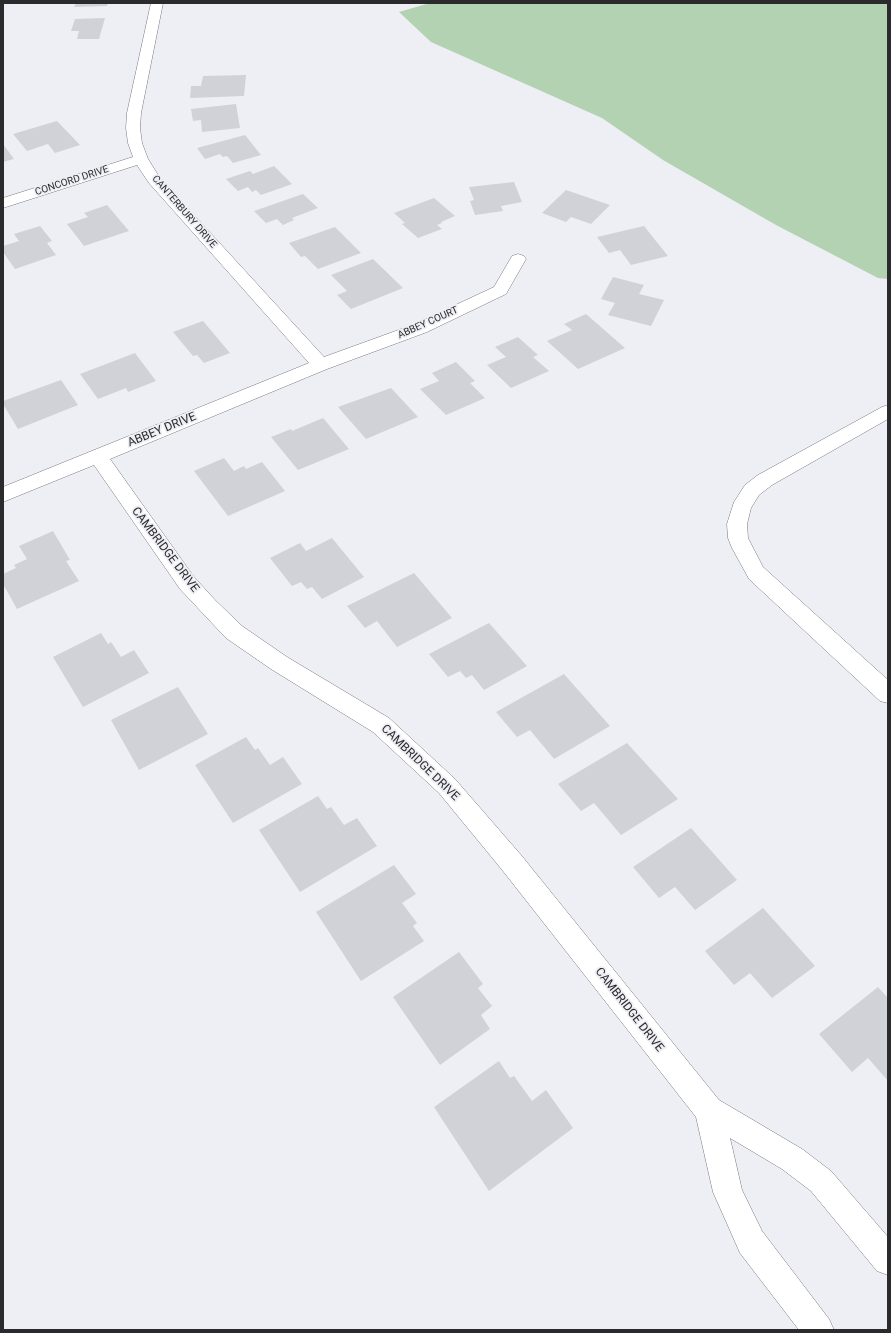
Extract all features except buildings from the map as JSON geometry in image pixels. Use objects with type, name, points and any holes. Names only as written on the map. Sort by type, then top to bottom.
[{"type":"street","name":"CANTERBURY DRIVE","points":[[157,3],[134,113],[133,128],[141,159],[154,180],[321,365]]},
{"type":"street","name":"CONCORD DRIVE","points":[[3,203],[141,159]]},
{"type":"street","name":"ABBEY COURT","points":[[321,365],[421,328],[500,290],[518,259]]},
{"type":"street","name":"ABBEY DRIVE","points":[[3,495],[321,365]]},
{"type":"street","points":[[888,411],[765,480],[752,490],[741,507],[737,524],[738,538],[756,573],[888,694]]},
{"type":"street","name":"CAMBRIDGE DRIVE","points":[[98,456],[187,583],[234,632],[279,663],[381,725],[447,786],[517,869],[709,1110],[792,1159],[821,1181],[888,1260]]},
{"type":"street","name":"CAMBRIDGE DRIVE","points":[[709,1110],[728,1192],[751,1242],[818,1330]]},
{"type":"green space","points":[[430,3],[888,3],[888,279],[878,278],[776,225],[663,160],[602,118],[431,42],[399,12]]}]
